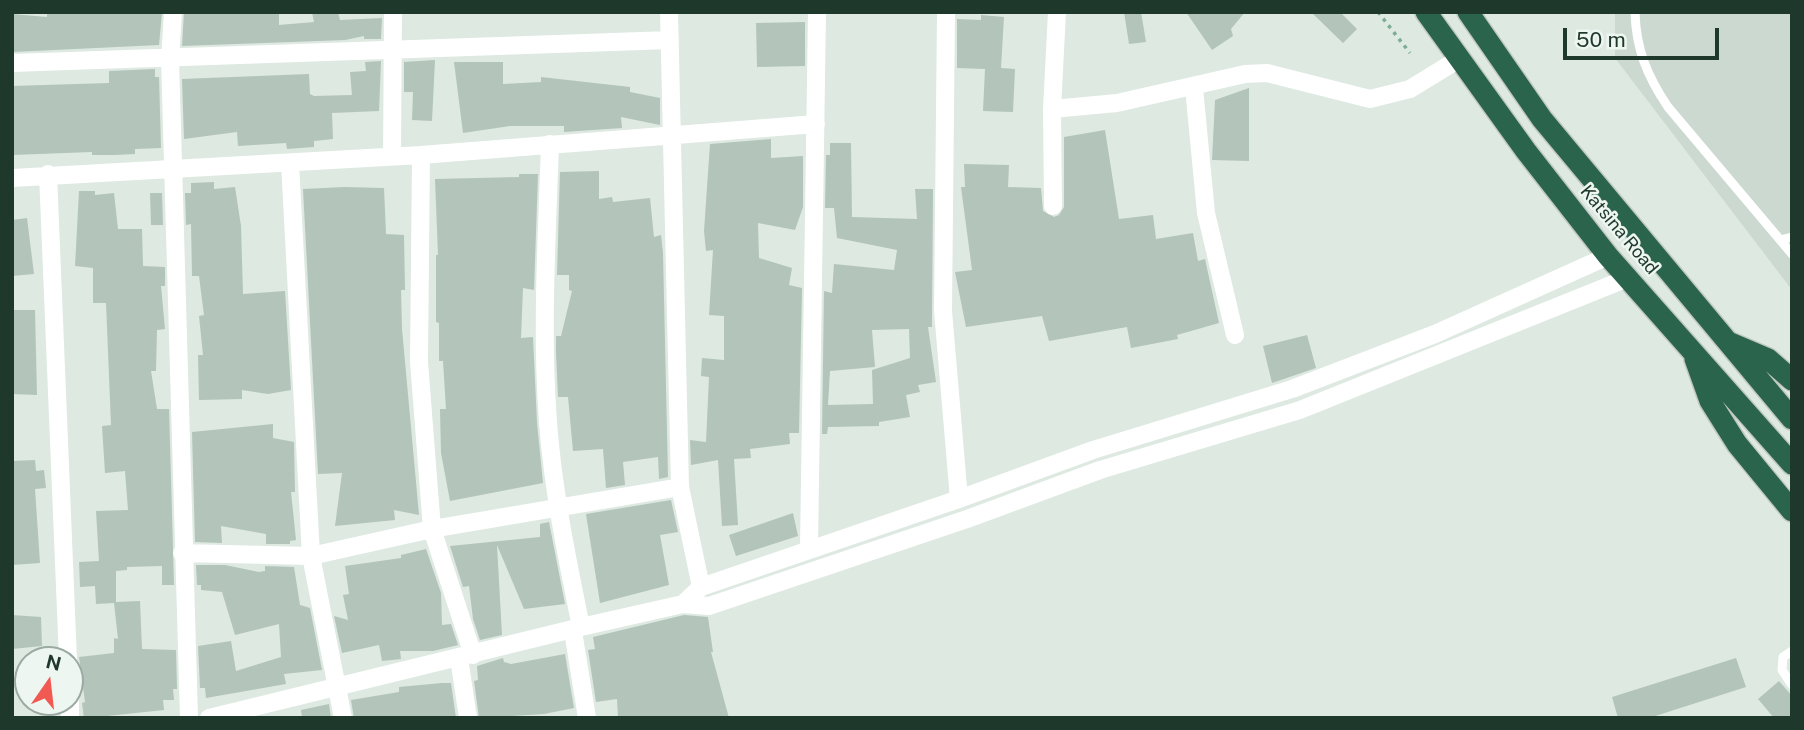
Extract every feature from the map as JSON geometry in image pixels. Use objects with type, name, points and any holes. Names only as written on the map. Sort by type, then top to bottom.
[{"type":"highway","name":"Katsina Road","points":[[1426,12],[1526,151],[1608,256],[1792,464]]},
{"type":"highway","name":"Katsina Road","points":[[1468,12],[1542,119],[1792,419]]},
{"type":"highway","points":[[1723,339],[1768,359],[1792,380]]},
{"type":"highway","points":[[1691,347],[1710,401],[1737,444],[1792,512]]},
{"type":"street","points":[[173,12],[170,59],[188,718]]},
{"type":"street","points":[[392,156],[393,12]]},
{"type":"street","points":[[669,12],[674,135],[680,486],[701,587]]},
{"type":"street","points":[[809,548],[817,12]]},
{"type":"street","points":[[946,12],[943,310],[959,499]]},
{"type":"street","points":[[1053,206],[1052,109],[1057,12]]},
{"type":"street","points":[[12,63],[670,40]]},
{"type":"street","points":[[1052,109],[1105,105],[1194,88],[1245,74],[1267,73],[1370,99],[1410,89],[1459,59]]},
{"type":"street","points":[[1194,88],[1206,213],[1235,335]]},
{"type":"street","points":[[12,178],[421,155],[816,124]]},
{"type":"street","points":[[550,144],[545,324],[548,421],[557,507],[577,629],[587,718]]},
{"type":"street","points":[[421,155],[419,362],[432,529],[466,656],[468,718]]},
{"type":"street","points":[[290,163],[312,556],[343,718]]},
{"type":"street","points":[[48,174],[67,646]]},
{"type":"street","points":[[684,604],[701,587],[809,548],[959,499],[1093,450],[1292,389],[1435,334],[1608,256]]},
{"type":"street","points":[[210,718],[684,604],[709,606],[967,519],[1100,470],[1258,425],[1443,354],[1628,278]]},
{"type":"street","points":[[182,553],[312,556],[432,529],[680,486]]},
{"type":"lane","points":[[1635,12],[1640,55],[1650,81],[1668,107],[1792,254]]},
{"type":"lane","points":[[1780,240],[1792,237]]},
{"type":"lane","points":[[1792,651],[1783,657],[1782,670],[1792,685]]},
{"type":"path","points":[[1380,13],[1410,53]]},
{"type":"shaded area","points":[[1615,12],[1792,12],[1792,290],[1615,58]]},
{"type":"building","points":[[47,12],[162,12],[159,45],[12,52],[12,14],[47,17]]},
{"type":"building","points":[[184,12],[279,12],[279,25],[314,22],[312,12],[338,12],[340,20],[382,18],[381,39],[364,39],[364,36],[345,40],[182,46]]},
{"type":"building","points":[[1124,12],[1141,12],[1146,42],[1129,44]]},
{"type":"building","points":[[1186,12],[1245,12],[1231,29],[1233,36],[1212,50]]},
{"type":"building","points":[[1311,12],[1340,12],[1357,29],[1343,43]]},
{"type":"building","points":[[981,15],[1004,17],[1001,68],[1015,69],[1013,112],[983,111],[985,69],[957,68],[957,19],[981,20]]},
{"type":"building","points":[[805,22],[805,66],[757,67],[756,23]]},
{"type":"building","points":[[435,60],[432,121],[412,120],[413,92],[404,92],[404,62]]},
{"type":"building","points":[[381,61],[379,111],[332,113],[333,139],[314,141],[314,147],[287,149],[286,143],[238,146],[237,132],[184,139],[182,79],[309,74],[310,94],[314,96],[352,95],[350,72],[366,71],[365,62]]},
{"type":"building","points":[[454,62],[503,62],[503,84],[541,82],[541,77],[630,87],[630,92],[660,98],[660,125],[621,117],[622,128],[564,132],[564,126],[510,126],[463,133]]},
{"type":"building","points":[[155,69],[155,77],[159,77],[161,148],[135,149],[135,154],[115,155],[92,155],[92,152],[12,155],[12,86],[109,83],[109,71]]},
{"type":"building","points":[[1249,88],[1249,161],[1212,160],[1215,100]]},
{"type":"building","points":[[1105,130],[1119,219],[1153,215],[1156,239],[1193,233],[1198,261],[1205,259],[1219,323],[1177,335],[1178,339],[1131,348],[1127,327],[1049,341],[1042,316],[966,327],[955,272],[972,270],[961,187],[965,187],[964,164],[1009,165],[1008,187],[1041,188],[1043,211],[1054,217],[1059,215],[1064,207],[1064,137]]},
{"type":"building","points":[[771,139],[771,158],[803,156],[803,207],[795,230],[758,223],[759,258],[792,268],[789,285],[802,288],[799,433],[789,433],[790,444],[750,449],[751,458],[734,459],[738,525],[722,526],[718,460],[691,465],[690,440],[706,442],[709,377],[701,376],[702,358],[724,360],[724,316],[709,315],[713,250],[706,251],[704,231],[710,144]]},
{"type":"building","points":[[830,143],[851,143],[852,217],[917,219],[915,189],[933,189],[932,327],[928,327],[936,382],[918,385],[920,392],[906,395],[910,417],[879,422],[879,426],[828,427],[827,434],[822,434],[824,291],[832,293],[834,264],[894,270],[897,250],[837,238],[834,208],[825,208],[826,155],[830,155]],"holes":[[[909,329],[910,358],[872,370],[873,404],[828,405],[830,371],[875,367],[872,330]]]},
{"type":"building","points":[[599,171],[599,199],[612,197],[613,202],[650,198],[654,237],[661,235],[668,477],[659,479],[658,457],[623,462],[625,485],[606,488],[603,449],[573,451],[568,397],[558,397],[556,352],[556,336],[561,336],[572,291],[569,290],[569,275],[557,275],[560,172]]},
{"type":"building","points":[[519,174],[538,174],[534,290],[523,288],[521,338],[533,337],[543,483],[450,501],[441,453],[440,409],[446,409],[443,361],[439,361],[439,323],[436,322],[438,255],[435,179],[519,177]]},
{"type":"building","points":[[214,182],[214,189],[235,187],[241,226],[243,294],[285,291],[291,390],[268,394],[242,390],[242,399],[199,400],[198,355],[203,355],[199,316],[204,315],[199,276],[192,276],[191,224],[186,225],[185,193],[191,193],[191,183]]},
{"type":"building","points":[[384,188],[386,234],[404,235],[405,290],[401,290],[402,329],[419,515],[394,510],[395,520],[335,526],[342,473],[318,474],[303,189]]},
{"type":"building","points":[[79,191],[95,191],[95,195],[114,193],[118,229],[142,229],[143,266],[165,267],[165,286],[161,286],[165,329],[157,330],[156,371],[151,371],[157,409],[169,409],[174,585],[162,585],[162,566],[127,567],[127,570],[116,571],[116,602],[140,601],[142,649],[176,650],[177,689],[173,689],[174,700],[163,700],[164,710],[84,718],[84,656],[114,653],[114,638],[118,639],[114,603],[96,604],[95,586],[80,587],[79,562],[99,561],[96,511],[128,510],[125,471],[105,473],[102,426],[111,425],[106,303],[93,303],[93,268],[75,266]]},
{"type":"building","points":[[150,193],[162,193],[163,225],[151,225]]},
{"type":"building","points":[[27,218],[34,274],[12,276],[12,220]]},
{"type":"building","points":[[12,310],[35,310],[37,395],[12,394]]},
{"type":"building","points":[[1307,335],[1316,368],[1272,383],[1263,346]]},
{"type":"building","points":[[273,424],[273,438],[294,442],[295,492],[291,492],[296,540],[290,541],[290,544],[266,544],[266,534],[221,526],[222,543],[195,542],[192,432]]},
{"type":"building","points":[[35,460],[36,471],[44,470],[46,488],[35,489],[40,563],[12,565],[12,461]]},
{"type":"building","points":[[671,500],[678,532],[660,535],[669,585],[600,603],[586,514]]},
{"type":"building","points":[[793,513],[798,536],[736,556],[729,535]]},
{"type":"building","points":[[549,522],[565,604],[524,609],[497,545],[502,635],[480,640],[473,619],[469,586],[463,587],[450,546],[540,537],[540,524]]},
{"type":"building","points":[[426,549],[441,593],[442,625],[451,624],[458,645],[433,651],[400,651],[401,659],[382,661],[379,645],[342,653],[334,616],[348,620],[343,595],[349,594],[345,566],[401,558],[401,555]]},
{"type":"building","points":[[196,565],[225,565],[259,572],[265,571],[265,566],[294,567],[300,605],[310,608],[322,670],[284,674],[286,684],[206,698],[205,688],[200,688],[198,646],[231,641],[236,671],[281,657],[279,624],[235,635],[222,592],[201,590],[201,585],[197,585]]},
{"type":"building","points":[[12,615],[41,617],[42,646],[14,646],[12,649]]},
{"type":"building","points":[[684,615],[708,617],[711,652],[729,718],[618,717],[617,699],[596,702],[588,650],[595,649],[593,637]]},
{"type":"building","points":[[565,654],[574,708],[544,714],[479,718],[474,681],[478,680],[477,666],[503,658],[504,662],[511,664]]},
{"type":"building","points":[[1736,658],[1746,687],[1649,718],[1618,718],[1612,697]]},
{"type":"building","points":[[1779,681],[1792,696],[1792,718],[1774,718],[1758,699]]},
{"type":"building","points":[[451,683],[456,718],[354,718],[351,700],[399,692],[399,687]]},
{"type":"building","points":[[329,704],[331,718],[302,718],[301,710]]}]
